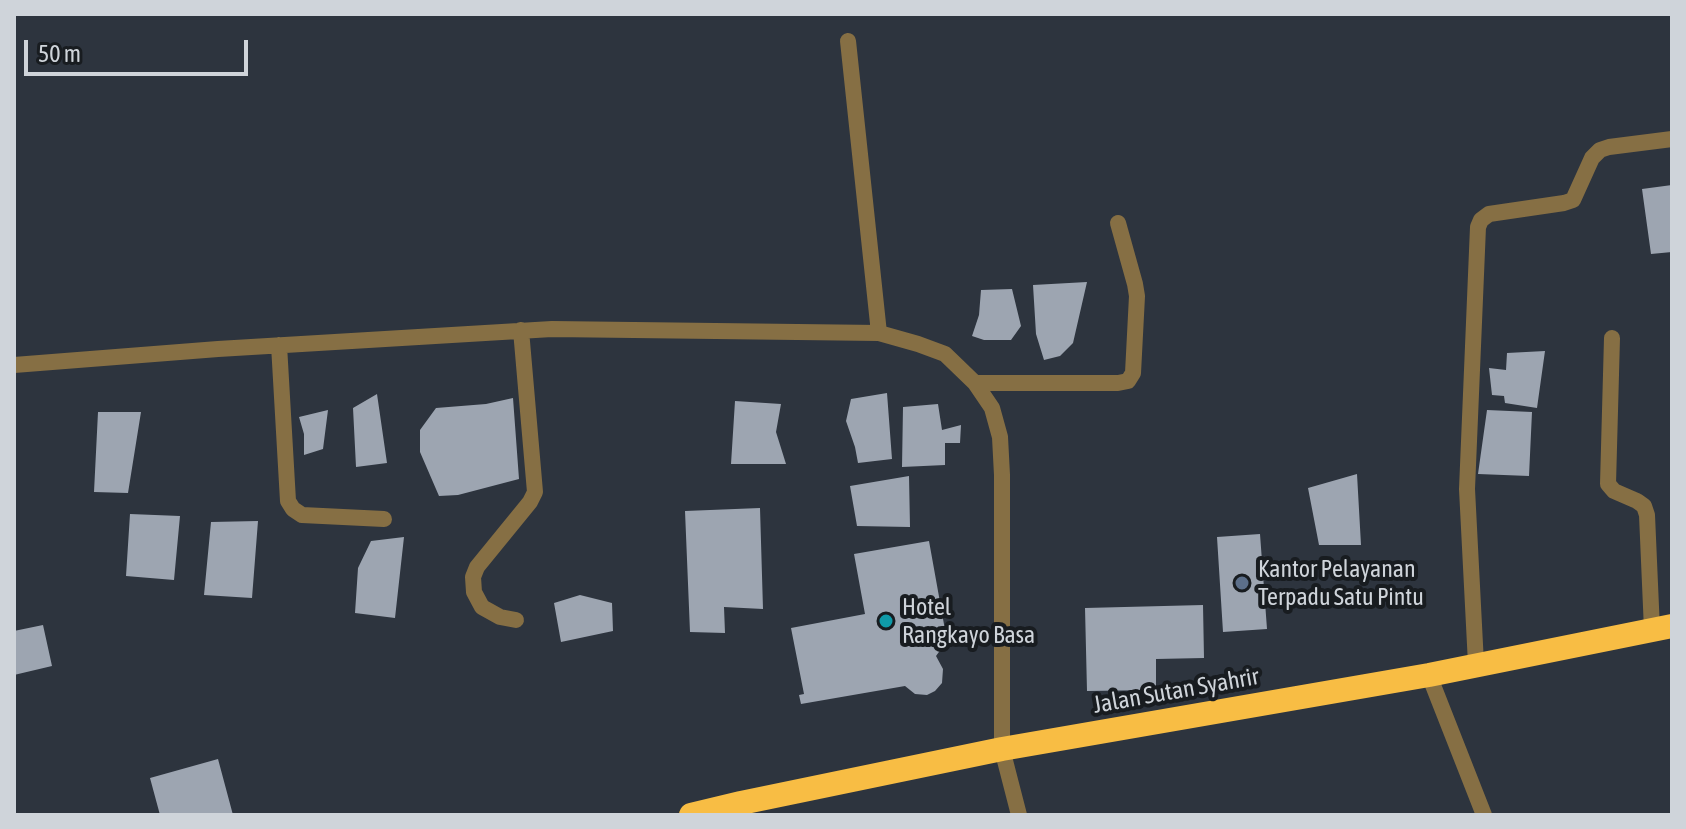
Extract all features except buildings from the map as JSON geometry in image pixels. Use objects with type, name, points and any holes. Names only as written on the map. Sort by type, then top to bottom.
[{"type":"highway","name":"Jalan Sutan Syahrir","points":[[691,815],[1002,749],[1429,675],[1662,628]]},
{"type":"street","points":[[848,41],[879,333]]},
{"type":"street","points":[[1476,664],[1467,489],[1478,227],[1489,214],[1573,200],[1592,158],[1600,150],[1672,139]]},
{"type":"street","points":[[975,383],[1128,381],[1133,373],[1137,296],[1118,223]]},
{"type":"street","points":[[14,365],[552,329],[879,333],[945,354],[975,383],[992,408],[1000,437],[1002,749],[1019,815]]},
{"type":"street","points":[[516,620],[500,617],[482,607],[474,592],[473,577],[477,567],[535,492],[521,330]]},
{"type":"street","points":[[1612,338],[1608,484],[1614,491],[1644,506],[1662,628]]},
{"type":"street","points":[[279,345],[288,501],[302,515],[384,519]]},
{"type":"street","points":[[1429,675],[1484,815]]},
{"type":"place","name":"Kantor Pelayanan Terpadu Satu Pintu","points":[[1242,583]]},
{"type":"place","name":"Hotel Rangkayo Basa","points":[[886,621]]}]
